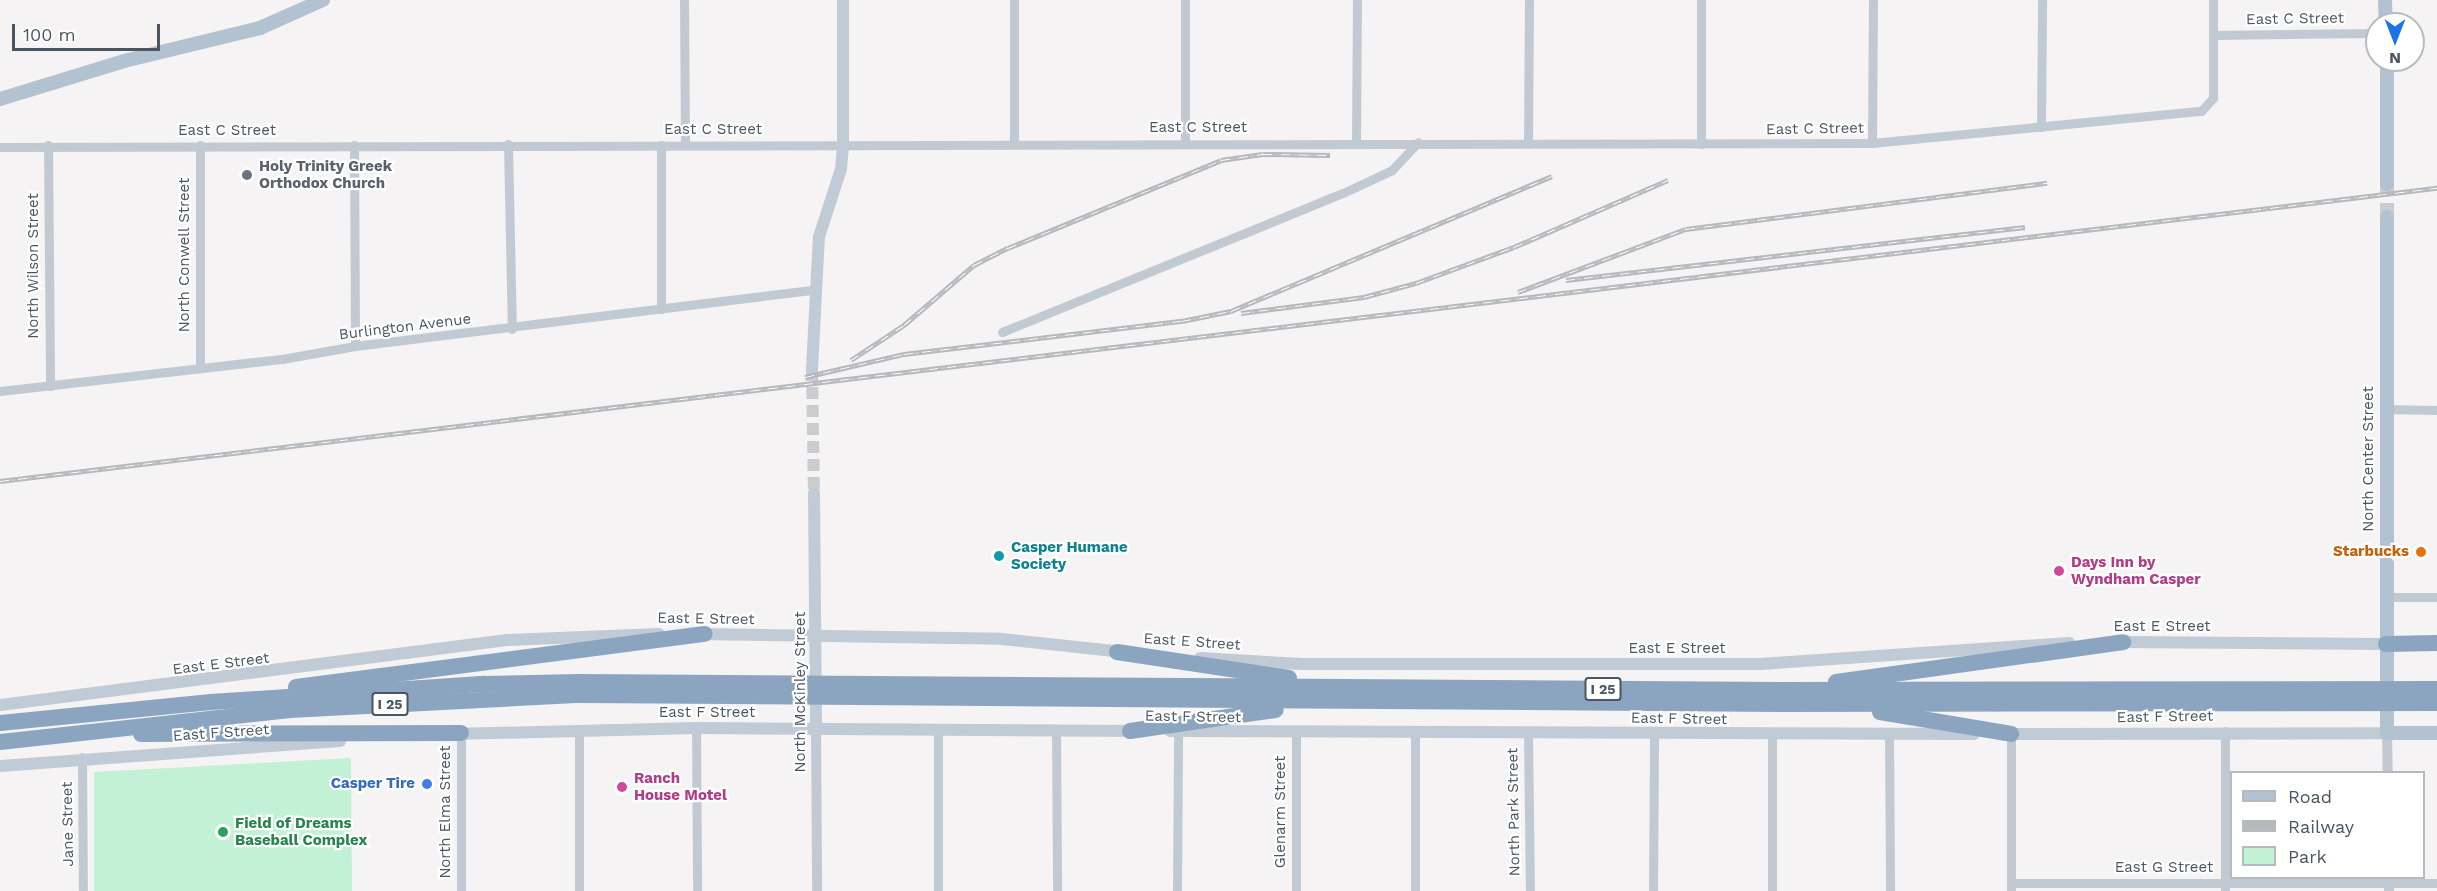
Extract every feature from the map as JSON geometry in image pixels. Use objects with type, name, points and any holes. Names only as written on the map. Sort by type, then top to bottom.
[{"type":"highway","points":[[211,702],[254,692],[705,634]]},
{"type":"highway","points":[[1780,697],[2123,642]]},
{"type":"highway","points":[[2386,644],[2437,643]]},
{"type":"highway","points":[[1117,652],[1401,695]]},
{"type":"highway","name":"I 25","points":[[0,723],[211,702],[483,684],[1401,695],[2432,696]]},
{"type":"highway","name":"I 25","points":[[0,742],[214,717],[453,700],[781,689]]},
{"type":"highway","points":[[1130,731],[1249,713],[1401,695]]},
{"type":"highway","points":[[1780,697],[1900,714],[2012,734]]},
{"type":"highway","points":[[38,736],[461,733]]},
{"type":"main road","points":[[0,99],[124,61],[260,28],[323,0]]},
{"type":"main road","points":[[812,369],[814,290],[819,237],[841,169],[843,0]]},
{"type":"main road","points":[[2387,72],[2387,184]]},
{"type":"main road","name":"North Center Street","points":[[2387,217],[2384,409],[2387,733]]},
{"type":"main road","name":"North McKinley Street","points":[[814,493],[816,728]]},
{"type":"main road","name":"East E Street","points":[[0,705],[507,640],[568,635],[816,635],[1002,639],[1117,652],[1302,664],[1760,664],[1995,646],[2123,642],[2386,644]]},
{"type":"main road","name":"East F Street","points":[[0,766],[82,757],[461,733],[696,728],[1772,735],[2225,731],[2387,733]]},
{"type":"main road","points":[[2387,733],[2437,733]]},
{"type":"street","points":[[684,0],[685,145]]},
{"type":"street","points":[[1014,0],[1014,144]]},
{"type":"street","points":[[1185,0],[1185,144]]},
{"type":"street","points":[[1356,142],[1357,0]]},
{"type":"street","points":[[1528,144],[1529,0]]},
{"type":"street","points":[[1701,0],[1701,144]]},
{"type":"street","points":[[1872,143],[1873,0]]},
{"type":"street","points":[[2041,127],[2042,0]]},
{"type":"street","points":[[2213,0],[2213,35]]},
{"type":"street","name":"East C Street","points":[[2,146],[1356,142],[1872,143],[2201,111],[2209,106],[2213,98],[2213,35],[2365,33]]},
{"type":"street","points":[[1002,332],[1343,193],[1392,170],[1418,142]]},
{"type":"street","points":[[508,144],[512,330]]},
{"type":"street","name":"North Wilson Street","points":[[48,145],[50,386]]},
{"type":"street","name":"North Conwell Street","points":[[200,366],[201,145]]},
{"type":"street","points":[[661,145],[661,309]]},
{"type":"street","points":[[354,146],[355,346]]},
{"type":"street","name":"Burlington Avenue","points":[[0,391],[200,366],[282,359],[355,346],[512,330],[814,290]]},
{"type":"street","points":[[2384,409],[2437,410]]},
{"type":"street","points":[[2386,597],[2437,597]]},
{"type":"street","points":[[696,728],[697,891]]},
{"type":"street","name":"North McKinley Street","points":[[816,728],[817,891]]},
{"type":"street","points":[[938,729],[938,891]]},
{"type":"street","points":[[1056,729],[1057,891]]},
{"type":"street","points":[[579,730],[579,891]]},
{"type":"street","points":[[1177,891],[1178,731]]},
{"type":"street","points":[[2225,731],[2225,887]]},
{"type":"street","name":"North Park Street","points":[[1528,732],[1530,891]]},
{"type":"street","name":"North Elma Street","points":[[460,891],[461,733]]},
{"type":"street","name":"Glenarm Street","points":[[1296,733],[1296,891]]},
{"type":"street","points":[[1414,891],[1415,733]]},
{"type":"street","points":[[1889,733],[1890,891]]},
{"type":"street","name":"North Center Street","points":[[2387,733],[2388,771]]},
{"type":"street","points":[[1653,891],[1654,734]]},
{"type":"street","points":[[2011,887],[2012,734]]},
{"type":"street","points":[[1772,735],[1772,891]]},
{"type":"street","name":"Jane Street","points":[[82,757],[83,891]]},
{"type":"street","name":"East G Street","points":[[2011,887],[2225,887],[2437,883]]},
{"type":"green space","name":"Field of Dreams Baseball Complex","points":[[351,758],[352,891],[94,891],[94,772]]},
{"type":"tunnel","points":[[2387,184],[2387,217]]},
{"type":"tunnel","points":[[812,369],[814,493]]},
{"type":"railway","points":[[851,360],[904,325],[974,265],[1008,248],[1221,160],[1263,154],[1330,155]]},
{"type":"railway","points":[[805,377],[904,354],[1182,321],[1231,311],[1552,176]]},
{"type":"railway","points":[[1241,313],[1364,297],[1416,283],[1514,247],[1668,180]]},
{"type":"railway","points":[[1518,292],[1686,229],[2047,183]]},
{"type":"railway","points":[[0,481],[2437,188]]},
{"type":"railway","points":[[1566,280],[2025,227]]},
{"type":"place","name":"Holy Trinity Greek Orthodox Church","points":[[247,175]]},
{"type":"place","name":"Starbucks","points":[[2421,552]]},
{"type":"place","name":"Casper Humane Society","points":[[999,556]]},
{"type":"place","name":"Days Inn by Wyndham Casper","points":[[2059,571]]},
{"type":"place","name":"Casper Tire","points":[[427,784]]},
{"type":"place","name":"Ranch House Motel","points":[[622,787]]},
{"type":"place","name":"Field of Dreams Baseball Complex","points":[[223,832]]}]
